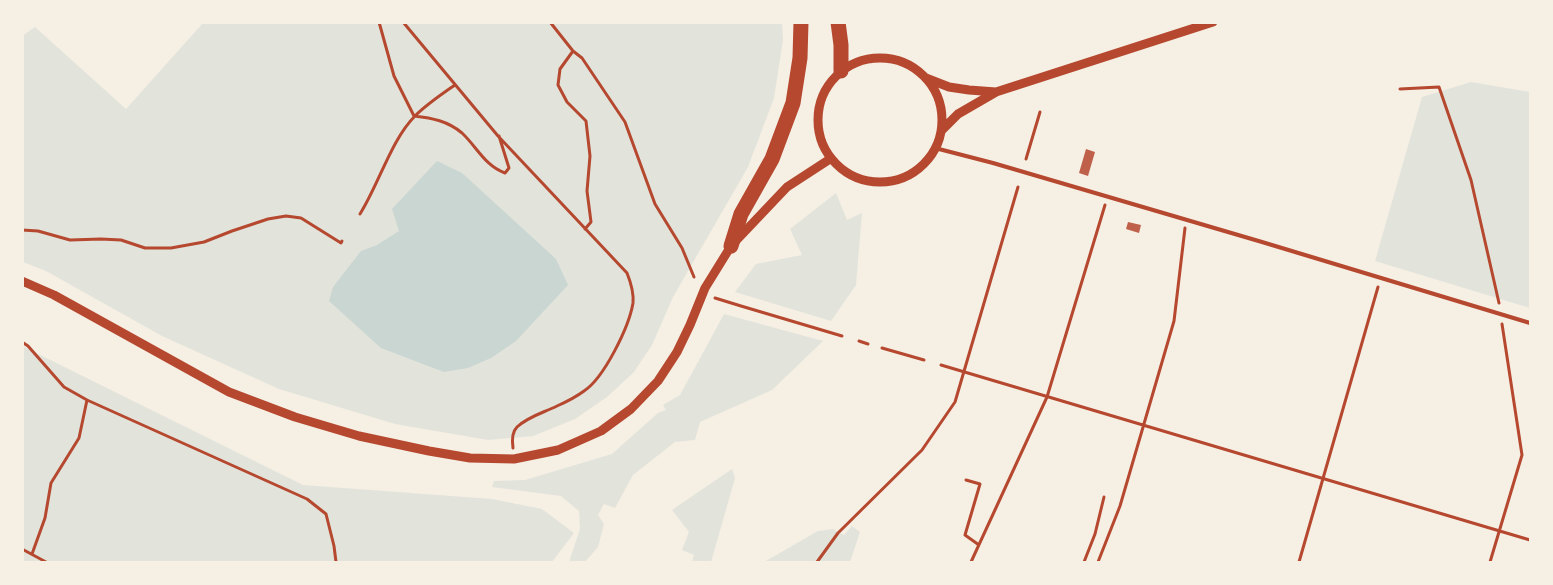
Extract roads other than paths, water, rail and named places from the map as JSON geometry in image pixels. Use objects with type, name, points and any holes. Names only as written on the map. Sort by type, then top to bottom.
[{"type":"highway","points":[[731,246],[741,214],[772,159],[793,103],[800,58],[802,22]]},
{"type":"highway","points":[[838,22],[841,45],[841,71]]},
{"type":"street","points":[[941,131],[958,114],[996,92],[1213,22]]},
{"type":"street","points":[[875,58],[894,60],[912,66],[926,78],[936,94],[942,112],[941,131],[935,148],[923,165],[907,177],[887,182],[866,181],[846,173],[830,159],[821,142],[817,123],[820,103],[828,86],[841,71],[857,62],[875,58]]},
{"type":"street","points":[[926,78],[949,87],[996,92]]},
{"type":"street","points":[[22,281],[54,296],[229,392],[282,412],[360,436],[429,451],[470,458],[514,459],[558,450],[601,431],[630,408],[658,381],[677,352],[705,288],[731,246],[787,187],[830,159]]},
{"type":"lane","points":[[935,148],[1186,220],[1530,323]]}]
